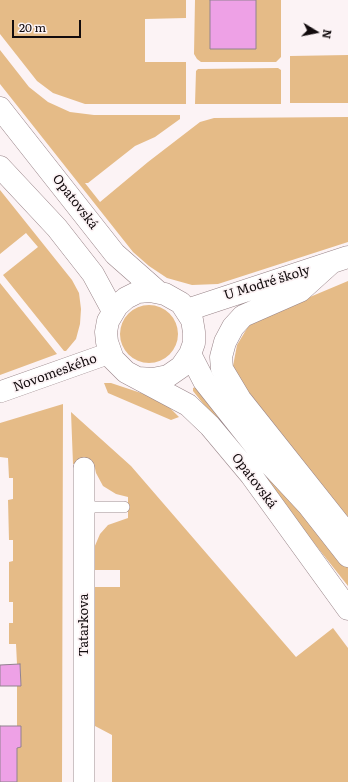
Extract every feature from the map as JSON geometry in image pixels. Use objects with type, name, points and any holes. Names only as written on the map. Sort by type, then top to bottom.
[{"type":"main road","name":"Opatovská","points":[[0,108],[115,254],[156,291],[174,298],[187,310]]},
{"type":"main road","points":[[0,167],[57,228],[93,274],[113,311]]},
{"type":"main road","points":[[340,260],[300,291],[243,316],[233,327],[227,337],[221,357],[222,368],[240,399],[348,535]]},
{"type":"main road","name":"U Modré školy","points":[[187,310],[340,260]]},
{"type":"main road","name":"Opatovská","points":[[156,291],[144,291],[132,295],[121,302],[113,311],[106,332],[110,353],[121,368],[188,405],[210,426],[251,475],[348,609]]},
{"type":"main road","points":[[138,378],[153,379],[168,376],[181,367],[190,354],[194,343],[192,320],[187,310]]},
{"type":"main road","name":"Opatovská","points":[[190,354],[204,381],[268,462],[308,505],[348,556]]},
{"type":"street","name":"Novomeského","points":[[0,392],[110,353]]},
{"type":"street","name":"Tatarkova","points":[[84,468],[84,782]]},
{"type":"lane","points":[[84,508],[124,508]]},
{"type":"shaded area","points":[[0,0],[186,0],[186,18],[145,19],[145,62],[186,62],[186,104],[85,104],[53,93],[37,81],[0,34]]},
{"type":"shaded area","points":[[195,0],[210,0],[210,17],[214,27],[210,27],[210,49],[256,49],[256,27],[252,18],[256,17],[256,0],[281,0],[281,57],[276,62],[201,62],[194,54]]},
{"type":"shaded area","points":[[0,50],[29,87],[48,102],[70,112],[94,115],[180,115],[180,119],[155,137],[135,146],[88,183],[85,183],[100,202],[148,162],[200,122],[214,118],[348,117],[348,242],[218,284],[192,285],[167,278],[149,266],[133,252],[0,84]]},
{"type":"shaded area","points":[[348,55],[348,103],[290,103],[290,56]]},
{"type":"shaded area","points":[[278,68],[281,70],[281,104],[195,104],[196,71],[198,69]]},
{"type":"shaded area","points":[[0,190],[72,280],[79,293],[81,309],[80,324],[76,339],[66,351],[64,351],[3,275],[38,247],[26,233],[0,254]]},
{"type":"shaded area","points":[[348,281],[348,522],[236,378],[233,366],[237,345],[249,325],[260,318]]},
{"type":"shaded area","points":[[0,283],[57,354],[0,375]]},
{"type":"shaded area","points":[[143,305],[155,305],[170,313],[178,328],[178,340],[170,355],[155,363],[143,363],[128,355],[120,340],[120,328],[128,313]]},
{"type":"shaded area","points":[[104,383],[111,383],[153,397],[168,406],[179,417],[171,420],[108,393]]},
{"type":"shaded area","points":[[196,387],[258,462],[253,466],[193,391],[193,388]]},
{"type":"shaded area","points":[[63,404],[62,782],[17,782],[17,748],[21,747],[21,726],[17,726],[17,686],[21,686],[20,665],[17,664],[16,644],[9,644],[9,623],[13,623],[13,602],[9,602],[9,562],[13,561],[13,540],[9,540],[8,500],[13,499],[13,478],[9,478],[8,458],[0,457],[0,423]]},
{"type":"shaded area","points":[[71,412],[131,466],[296,657],[333,628],[348,648],[348,782],[112,782],[112,735],[95,726],[95,587],[120,587],[120,570],[94,570],[94,548],[100,534],[108,525],[128,518],[128,497],[116,494],[103,486],[96,473],[94,464],[73,464]]},
{"type":"shaded area","points":[[267,471],[304,512],[348,568],[348,586],[261,476]]},
{"type":"building","points":[[210,0],[256,0],[256,49],[210,49]]},
{"type":"building","points":[[20,664],[21,686],[0,686],[0,665]]},
{"type":"building","points":[[0,726],[21,726],[21,747],[17,748],[17,782],[0,782]]}]
